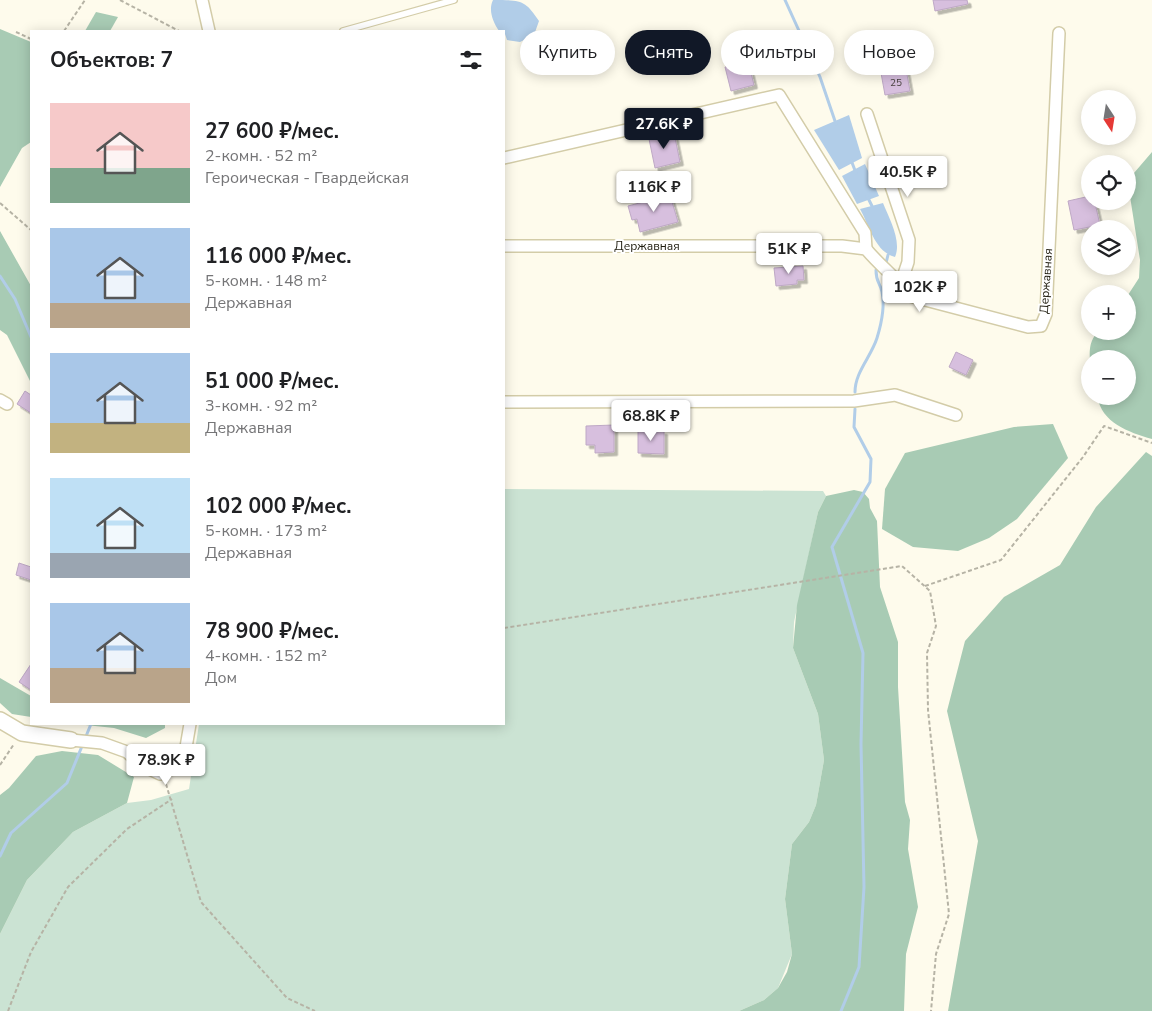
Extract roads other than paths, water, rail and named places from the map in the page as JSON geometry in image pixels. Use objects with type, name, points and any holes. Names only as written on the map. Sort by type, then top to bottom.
[{"type":"street","points":[[202,0],[209,30]]},
{"type":"street","name":"Державная","points":[[505,246],[842,246],[866,249],[892,278],[901,283],[910,296],[1028,327],[1041,326],[1046,314],[1059,33]]},
{"type":"street","points":[[505,158],[779,95],[865,233],[866,249]]},
{"type":"street","points":[[867,114],[908,240],[908,262],[901,283]]},
{"type":"street","points":[[505,402],[854,401],[895,395],[956,415]]},
{"type":"street","points":[[0,720],[22,733],[102,743],[127,752],[141,765],[160,774],[178,766],[185,753],[190,725]]},
{"type":"lane","points":[[347,30],[454,0]]},
{"type":"water","points":[[493,0],[510,0],[522,3],[530,9],[539,21],[536,30],[520,30],[520,42],[507,40],[505,30],[498,30],[493,20],[491,8]]},
{"type":"water","points":[[849,115],[862,158],[839,170],[814,130]]},
{"type":"water","points":[[865,164],[879,196],[857,204],[842,176]]},
{"type":"water","points":[[883,203],[896,237],[897,251],[895,257],[882,250],[873,237],[860,209]]},
{"type":"waterway","points":[[785,0],[820,77],[836,124]]},
{"type":"waterway","points":[[851,160],[856,173]]},
{"type":"waterway","points":[[867,196],[872,206]]},
{"type":"waterway","points":[[886,263],[888,255]]},
{"type":"waterway","points":[[855,392],[860,371],[874,345],[881,321],[883,297],[876,270]]},
{"type":"waterway","points":[[0,276],[15,299],[30,335]]},
{"type":"waterway","points":[[841,1011],[859,967],[864,887],[861,744],[863,653],[832,547],[870,482],[871,459],[854,427],[855,409]]},
{"type":"waterway","points":[[0,856],[11,833],[67,783],[91,725]]}]
